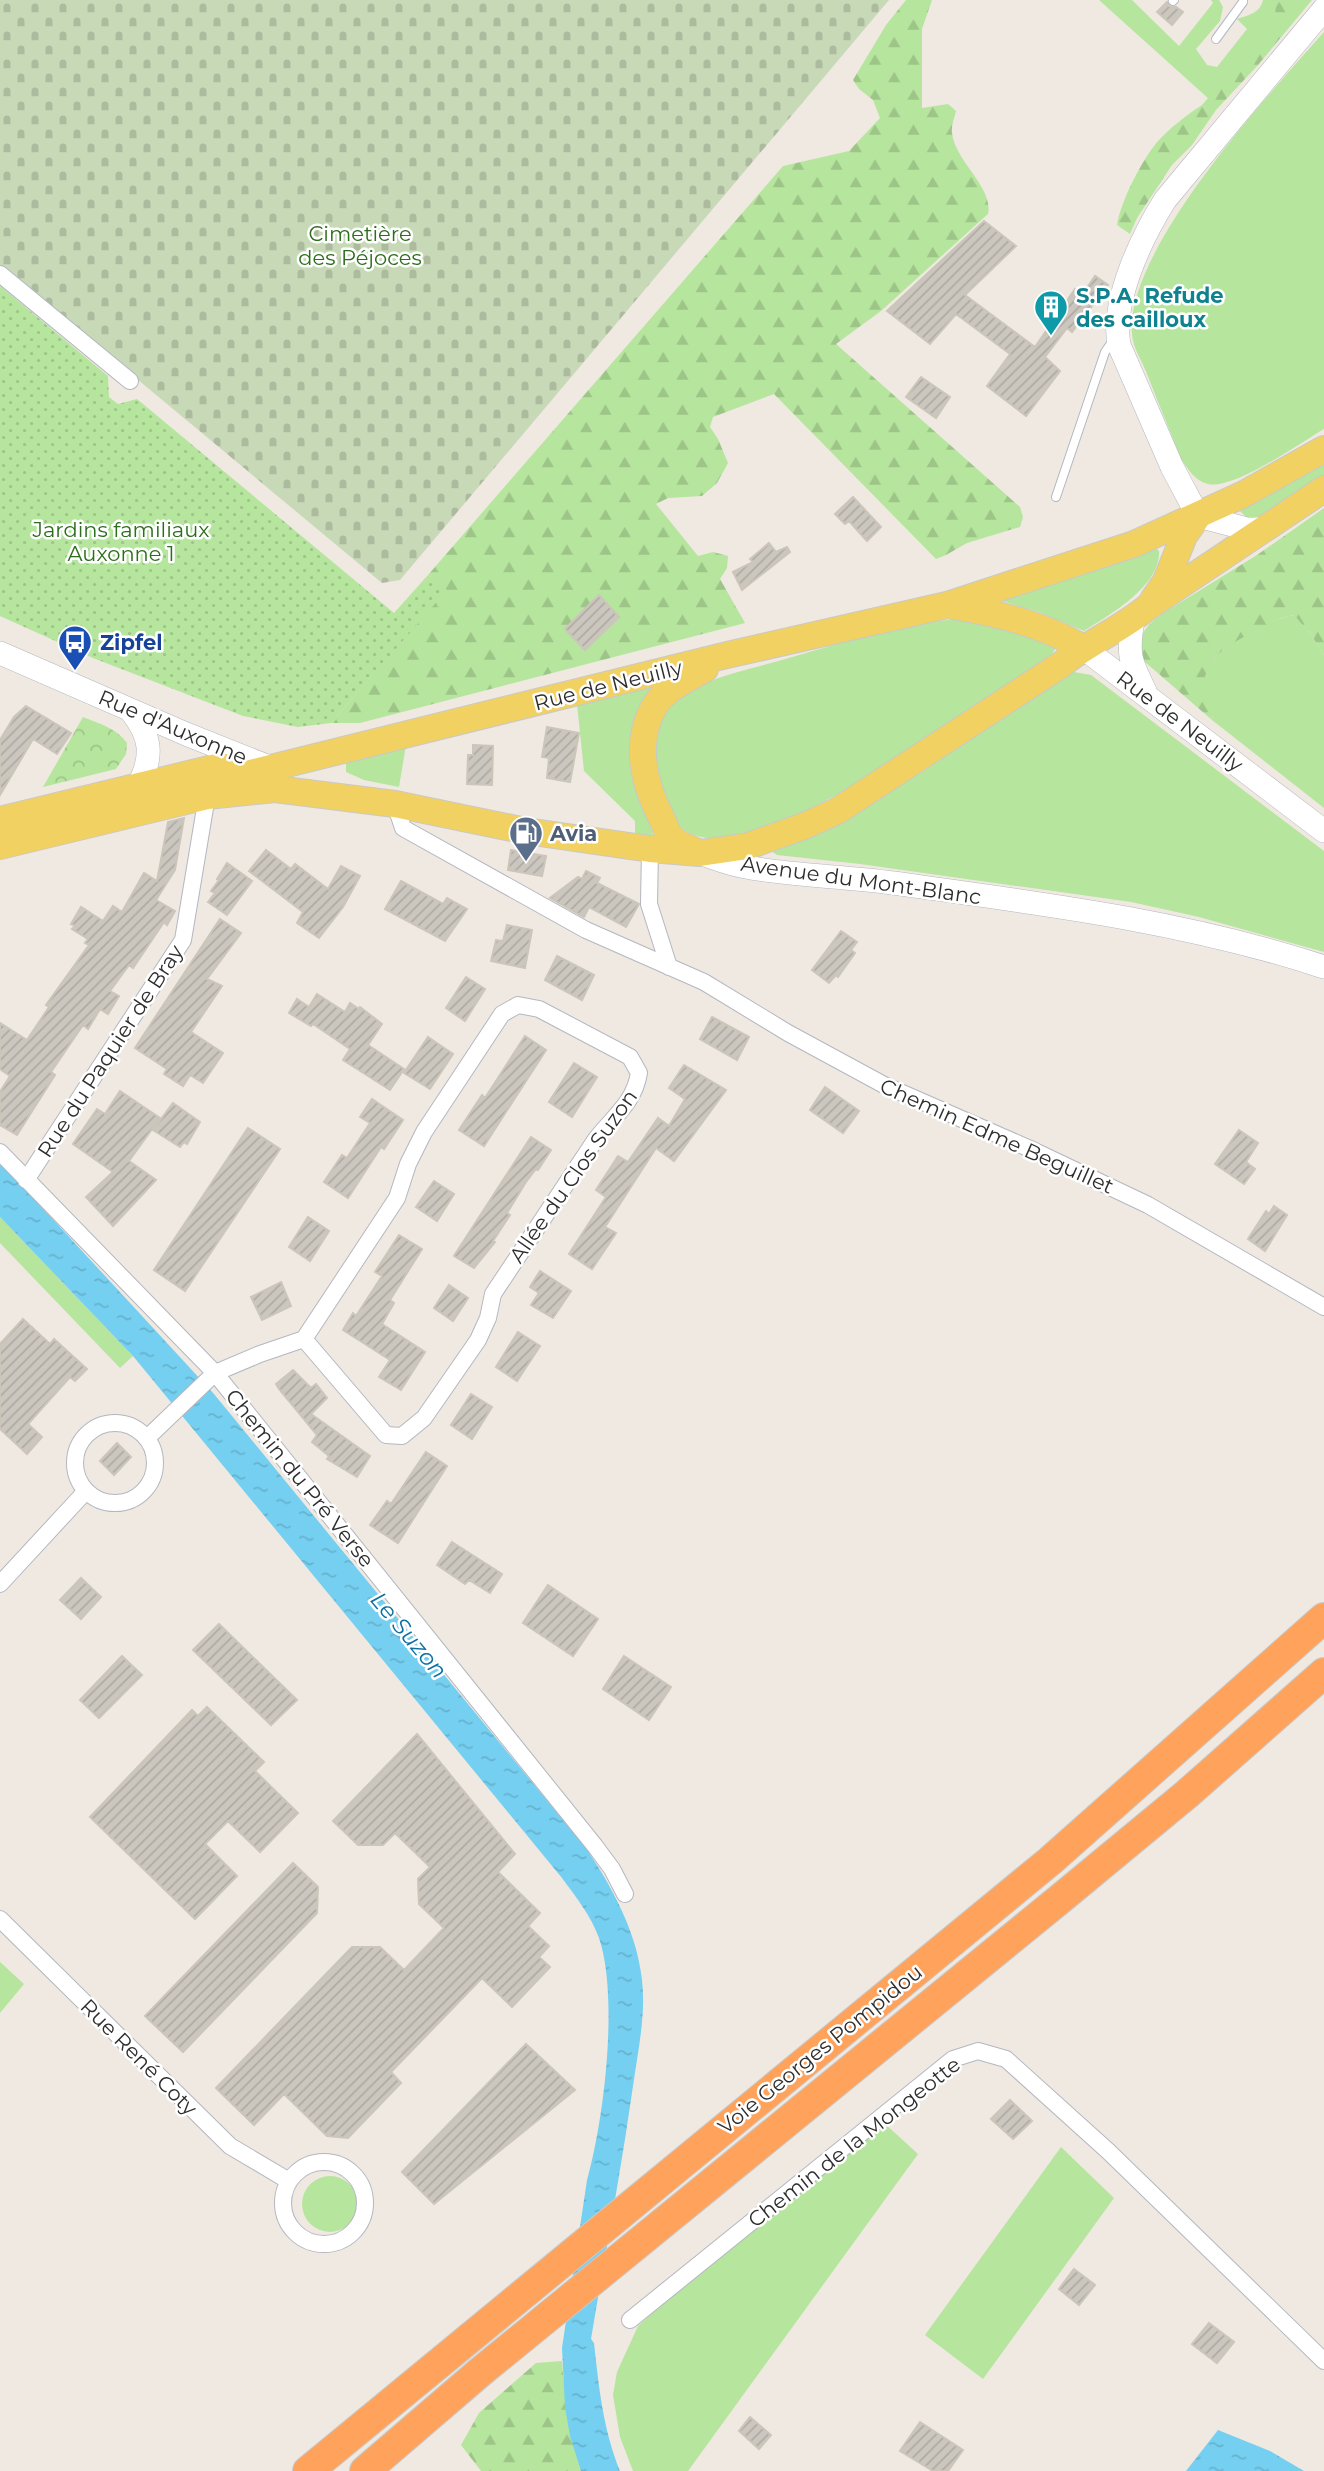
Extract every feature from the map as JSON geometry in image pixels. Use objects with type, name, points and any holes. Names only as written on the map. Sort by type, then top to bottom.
[{"type":"highway","name":"Voie Georges Pompidou","points":[[308,2471],[1051,1861],[1324,1618]]},
{"type":"highway","name":"Voie Georges Pompidou","points":[[365,2471],[479,2373],[1155,1821],[1324,1673]]},
{"type":"main road","points":[[1264,529],[1247,529],[1198,516],[1172,467],[1119,345],[1119,314],[1136,257],[1148,228],[1165,200],[1324,10]]},
{"type":"main road","name":"Rue de Neuilly","points":[[269,767],[727,655],[947,605],[1134,544],[1244,494],[1324,449]]},
{"type":"main road","points":[[727,655],[676,687],[655,704],[644,730],[642,750],[645,775],[658,812],[672,838],[700,853],[748,846],[804,826],[836,811],[1083,648],[1141,613],[1324,489]]},
{"type":"main road","points":[[1149,697],[1130,662],[1128,644],[1141,613],[1167,581],[1177,549],[1198,516]]},
{"type":"main road","name":"Rue de Neuilly","points":[[947,605],[1015,617],[1057,633],[1083,648],[1324,831]]},
{"type":"main road","name":"Rue d'Auxonne","points":[[0,653],[131,711],[269,767]]},
{"type":"main road","points":[[131,711],[147,734],[148,742],[145,773],[138,786]]},
{"type":"main road","points":[[0,820],[217,767],[269,767],[395,804]]},
{"type":"main road","points":[[110,819],[139,800],[269,767]]},
{"type":"main road","points":[[0,846],[207,796],[275,789],[395,804]]},
{"type":"main road","name":"Avenue du Mont-Blanc","points":[[395,804],[526,831],[650,849],[700,853],[740,866],[891,883],[1072,909],[1168,926],[1272,950],[1324,967]]},
{"type":"street","points":[[0,274],[130,381]]},
{"type":"street","name":"Rue du Paquier de Bray","points":[[26,1180],[183,940],[207,796]]},
{"type":"street","name":"Chemin Edme Beguillet","points":[[395,804],[403,828],[586,930],[704,982],[788,1033],[884,1085],[1028,1148],[1148,1205],[1324,1307]]},
{"type":"street","points":[[650,849],[649,904],[669,967]]},
{"type":"street","name":"Allée du Clos Suzon","points":[[518,1005],[539,1009],[630,1057],[639,1073],[637,1089],[596,1139],[493,1294],[488,1318],[478,1340],[424,1418],[402,1436],[386,1435],[304,1339],[397,1198],[408,1164],[424,1132],[502,1014],[518,1005]]},
{"type":"street","name":"Chemin du Pré Verse","points":[[0,1152],[215,1373],[595,1846],[612,1869],[625,1894]]},
{"type":"street","points":[[147,1438],[215,1373],[304,1339]]},
{"type":"street","points":[[113,1423],[126,1424],[138,1429],[147,1438],[156,1464],[153,1477],[136,1497],[124,1502],[110,1503],[97,1499],[86,1491],[75,1468],[75,1455],[88,1432],[113,1423]]},
{"type":"street","points":[[0,1584],[86,1491]]},
{"type":"street","name":"Rue René Coty","points":[[0,1919],[230,2146],[289,2180]]},
{"type":"street","name":"Chemin de la Mongeotte","points":[[630,2320],[953,2059],[978,2051],[1006,2059],[1108,2151],[1324,2361]]},
{"type":"street","points":[[335,2163],[347,2169],[357,2178],[365,2203],[363,2216],[356,2228],[346,2237],[333,2242],[320,2244],[306,2240],[295,2232],[287,2221],[283,2207],[289,2180],[309,2164],[335,2163]]},
{"type":"lane","points":[[1216,39],[1242,1]]},
{"type":"lane","points":[[1056,497],[1105,352],[1117,334]]},
{"type":"green space","name":"Cimetière des Péjoces","points":[[0,0],[889,0],[400,580],[382,583],[0,265]]},
{"type":"green space","points":[[906,0],[932,0],[922,29],[922,108],[948,104],[956,111],[952,130],[955,143],[985,194],[988,214],[881,311],[836,344],[1020,507],[1023,517],[1020,527],[967,543],[936,559],[774,394],[713,417],[710,427],[728,463],[717,483],[702,496],[668,498],[656,504],[698,556],[713,552],[728,556],[727,568],[720,579],[745,623],[360,723],[331,723],[446,590],[428,575],[783,166],[849,151],[880,118],[873,100],[859,89],[853,80],[886,25]]},
{"type":"green space","points":[[1099,0],[1132,0],[1179,46],[1213,3],[1211,0],[1219,0],[1223,7],[1220,21],[1196,49],[1207,65],[1217,67],[1247,29],[1237,19],[1257,11],[1263,0],[1299,0],[1209,99]]},
{"type":"green space","points":[[1276,0],[1312,0],[1216,110],[1192,145],[1172,165],[1137,218],[1130,234],[1117,225],[1139,169],[1159,140],[1202,105],[1275,20]]},
{"type":"green space","points":[[1324,32],[1324,429],[1250,473],[1219,484],[1208,484],[1189,471],[1181,459],[1134,344],[1134,306],[1148,266],[1172,223],[1203,178],[1236,134]]},
{"type":"green space","name":"Jardins familiaux Auxonne 1","points":[[0,286],[108,376],[109,397],[118,404],[137,399],[394,613],[428,575],[447,590],[331,723],[298,727],[243,716],[93,658],[0,616]]},
{"type":"green space","points":[[1324,462],[1324,477],[1266,517],[1246,517],[1239,510]]},
{"type":"green space","points":[[1324,508],[1324,655],[1294,615],[1276,620],[1240,639],[1219,653],[1206,674],[1203,684],[1213,706],[1212,720],[1145,662],[1141,655],[1140,642],[1145,630],[1160,615],[1257,555]]},
{"type":"green space","points":[[1156,548],[1159,551],[1157,564],[1143,587],[1119,608],[1084,631],[1039,612],[1002,601],[1005,597]]},
{"type":"green space","points":[[1295,615],[1324,655],[1324,808],[1212,720],[1212,710],[1203,684],[1213,660],[1238,639],[1269,623]]},
{"type":"green space","points":[[954,619],[972,620],[1053,645],[1055,649],[1052,655],[923,742],[802,813],[762,829],[719,838],[693,834],[673,820],[660,784],[655,735],[664,710],[681,696],[717,678],[830,646],[891,630]]},
{"type":"green space","points":[[1074,672],[1091,675],[1324,851],[1324,952],[1199,917],[1131,902],[777,855],[770,850],[833,825],[922,772],[1066,674]]},
{"type":"green space","points":[[663,683],[637,774],[654,839],[635,835],[635,821],[584,771],[577,704]]},
{"type":"green space","points":[[83,717],[118,734],[127,743],[126,754],[116,769],[43,787]]},
{"type":"green space","points":[[406,745],[399,787],[364,780],[346,772],[346,761]]},
{"type":"green space","points":[[0,1217],[133,1356],[120,1368],[0,1243]]},
{"type":"green space","points":[[0,1962],[24,1984],[0,2013]]},
{"type":"green space","points":[[884,2123],[918,2154],[688,2471],[633,2471],[620,2437],[613,2395],[617,2372],[638,2326],[680,2288]]},
{"type":"green space","points":[[1061,2147],[1114,2198],[983,2379],[925,2335]]},
{"type":"green space","points":[[330,2176],[341,2178],[350,2184],[356,2193],[356,2215],[350,2224],[341,2230],[330,2232],[319,2230],[310,2224],[304,2215],[302,2204],[304,2193],[310,2184],[319,2178]]},
{"type":"green space","points":[[562,2361],[568,2417],[581,2471],[481,2471],[461,2445],[479,2413],[536,2363]]},
{"type":"water","name":"Le Suzon","points":[[0,1162],[214,1394],[586,1848],[622,1911],[639,1962],[643,1993],[642,2020],[591,2339],[594,2343],[606,2424],[620,2471],[581,2471],[570,2436],[565,2407],[562,2348],[587,2180],[604,2093],[607,2059],[608,1992],[605,1963],[596,1930],[562,1878],[133,1356],[0,1217]]},
{"type":"water","points":[[1218,2430],[1270,2451],[1304,2471],[1186,2471]]},
{"type":"building","points":[[1167,2],[1169,6],[1183,12],[1172,25],[1157,12]]},
{"type":"building","points":[[984,221],[1016,246],[965,295],[1035,347],[1075,289],[1082,295],[1095,276],[1108,285],[1072,332],[1067,328],[1045,357],[1060,371],[1026,416],[987,386],[1010,354],[956,314],[930,344],[887,311]]},
{"type":"building","points":[[921,377],[950,397],[936,418],[906,397]]},
{"type":"building","points":[[853,497],[881,527],[867,541],[849,521],[845,524],[835,514]]},
{"type":"building","points":[[769,543],[776,552],[787,547],[790,552],[742,590],[733,572],[753,562],[750,559]]},
{"type":"building","points":[[599,595],[619,617],[585,650],[565,629]]},
{"type":"building","points":[[26,706],[71,733],[57,754],[33,739],[0,795],[0,740],[14,717]]},
{"type":"building","points":[[547,727],[579,733],[570,782],[547,778],[549,758],[542,757]]},
{"type":"building","points":[[473,745],[493,746],[492,785],[467,784],[468,755],[473,755]]},
{"type":"building","points":[[184,818],[175,870],[156,900],[175,911],[167,925],[164,922],[133,968],[129,965],[110,991],[119,996],[108,1014],[100,1009],[88,1029],[83,1025],[51,1072],[55,1075],[17,1135],[0,1125],[0,1092],[10,1076],[0,1069],[0,1023],[27,1040],[49,1007],[46,1005],[89,945],[85,943],[88,939],[72,929],[75,926],[71,924],[81,907],[103,921],[113,906],[122,912],[144,873],[157,881],[168,822]]},
{"type":"building","points":[[266,850],[291,869],[295,864],[328,889],[341,866],[360,876],[343,907],[319,938],[297,923],[303,912],[249,871]]},
{"type":"building","points":[[511,850],[546,856],[542,876],[508,870]]},
{"type":"building","points":[[227,863],[252,881],[227,915],[208,902],[215,893],[211,891]]},
{"type":"building","points":[[586,871],[600,878],[597,883],[639,904],[626,927],[589,907],[584,917],[550,898],[578,877],[582,879]]},
{"type":"building","points":[[401,881],[443,904],[447,898],[467,909],[445,941],[385,909]]},
{"type":"building","points":[[220,919],[241,933],[207,979],[222,986],[191,1032],[223,1053],[203,1083],[190,1075],[183,1086],[164,1074],[167,1069],[135,1048]]},
{"type":"building","points":[[507,925],[532,930],[525,968],[491,961],[496,940],[503,941]]},
{"type":"building","points":[[841,931],[857,942],[851,950],[855,953],[838,977],[836,975],[829,983],[812,970]]},
{"type":"building","points":[[557,956],[594,975],[582,1000],[545,980]]},
{"type":"building","points":[[466,977],[485,989],[465,1021],[446,1008]]},
{"type":"building","points":[[317,994],[345,1012],[350,1003],[359,1009],[360,1007],[382,1024],[368,1045],[404,1069],[390,1090],[343,1060],[350,1049],[313,1024],[311,1026],[289,1013],[297,999],[309,1007]]},
{"type":"building","points":[[712,1017],[749,1037],[737,1060],[700,1039]]},
{"type":"building","points":[[525,1036],[546,1050],[484,1146],[459,1130],[482,1095],[485,1098]]},
{"type":"building","points":[[428,1037],[453,1054],[430,1089],[404,1073]]},
{"type":"building","points":[[574,1063],[597,1077],[572,1117],[549,1102]]},
{"type":"building","points":[[684,1065],[726,1090],[674,1161],[656,1148],[605,1227],[616,1233],[592,1269],[569,1254],[606,1197],[596,1190],[618,1156],[628,1162],[658,1118],[669,1126],[685,1099],[669,1088]]},
{"type":"building","points":[[825,1087],[859,1111],[843,1133],[810,1110]]},
{"type":"building","points":[[120,1091],[160,1118],[129,1161],[156,1180],[113,1226],[86,1197],[113,1172],[73,1144],[97,1109],[105,1114]]},
{"type":"building","points":[[372,1099],[403,1120],[384,1149],[381,1147],[348,1198],[324,1182],[342,1155],[347,1158],[370,1123],[360,1117]]},
{"type":"building","points":[[173,1103],[200,1122],[187,1144],[184,1142],[180,1147],[153,1130]]},
{"type":"building","points":[[248,1128],[280,1149],[185,1291],[154,1270]]},
{"type":"building","points":[[1239,1130],[1258,1143],[1246,1162],[1255,1169],[1244,1184],[1215,1164]]},
{"type":"building","points":[[531,1137],[551,1150],[526,1182],[507,1213],[510,1215],[493,1241],[495,1242],[474,1268],[454,1256]]},
{"type":"building","points":[[434,1181],[454,1194],[437,1221],[416,1207]]},
{"type":"building","points":[[1274,1206],[1287,1215],[1265,1251],[1248,1239],[1266,1211],[1269,1214]]},
{"type":"building","points":[[308,1217],[329,1231],[310,1261],[289,1247]]},
{"type":"building","points":[[399,1235],[422,1249],[390,1300],[394,1303],[382,1324],[425,1352],[401,1390],[379,1377],[390,1360],[343,1330],[353,1313],[356,1316],[382,1276],[375,1272]]},
{"type":"building","points":[[540,1271],[571,1291],[553,1318],[531,1305],[539,1293],[530,1287]]},
{"type":"building","points":[[281,1282],[291,1306],[262,1320],[251,1297]]},
{"type":"building","points":[[449,1285],[468,1298],[453,1321],[434,1308]]},
{"type":"building","points":[[23,1319],[50,1344],[54,1339],[87,1369],[75,1381],[70,1377],[28,1424],[42,1437],[27,1454],[0,1429],[0,1344]]},
{"type":"building","points":[[518,1332],[540,1346],[517,1381],[496,1367]]},
{"type":"building","points":[[293,1370],[311,1388],[316,1384],[327,1398],[311,1414],[370,1456],[357,1477],[327,1459],[329,1456],[312,1442],[317,1435],[276,1384]]},
{"type":"building","points":[[471,1394],[492,1407],[472,1439],[451,1425]]},
{"type":"building","points":[[117,1443],[131,1457],[114,1475],[100,1461]]},
{"type":"building","points":[[426,1452],[447,1466],[398,1543],[370,1525],[387,1501],[391,1504]]},
{"type":"building","points":[[452,1542],[502,1574],[490,1593],[469,1580],[465,1584],[437,1565]]},
{"type":"building","points":[[81,1578],[101,1597],[81,1619],[60,1600]]},
{"type":"building","points":[[548,1585],[598,1619],[573,1656],[523,1623]]},
{"type":"building","points":[[219,1624],[297,1700],[271,1725],[193,1650]]},
{"type":"building","points":[[122,1656],[142,1675],[99,1718],[80,1700]]},
{"type":"building","points":[[624,1656],[671,1687],[649,1720],[603,1689]]},
{"type":"building","points":[[207,1707],[264,1762],[255,1771],[298,1813],[260,1852],[228,1821],[205,1844],[237,1876],[195,1919],[90,1817],[192,1710],[198,1716]]},
{"type":"building","points":[[417,1734],[515,1854],[498,1872],[540,1913],[528,1926],[549,1946],[539,1957],[550,1967],[512,2007],[482,1978],[391,2072],[401,2083],[348,2138],[327,2136],[284,2094],[254,2125],[216,2088],[352,1947],[380,1947],[404,1970],[444,1928],[419,1904],[418,1879],[430,1867],[395,1833],[383,1845],[358,1845],[333,1821]]},
{"type":"building","points":[[293,1863],[318,1887],[317,1913],[183,2052],[145,2016]]},
{"type":"building","points":[[526,2044],[575,2090],[434,2204],[402,2172]]},
{"type":"building","points":[[1010,2100],[1032,2121],[1013,2139],[991,2119]]},
{"type":"building","points":[[1074,2269],[1095,2285],[1079,2305],[1059,2289]]},
{"type":"building","points":[[1209,2323],[1234,2342],[1217,2363],[1192,2344]]},
{"type":"building","points":[[750,2417],[771,2435],[759,2449],[739,2431]]},
{"type":"building","points":[[920,2422],[963,2450],[948,2471],[933,2471],[900,2451]]},
{"type":"place","name":"S.P.A. Refude des cailloux","points":[[1051,337]]},
{"type":"place","name":"Zipfel","points":[[75,672]]},
{"type":"place","name":"Avia","points":[[526,863]]}]
